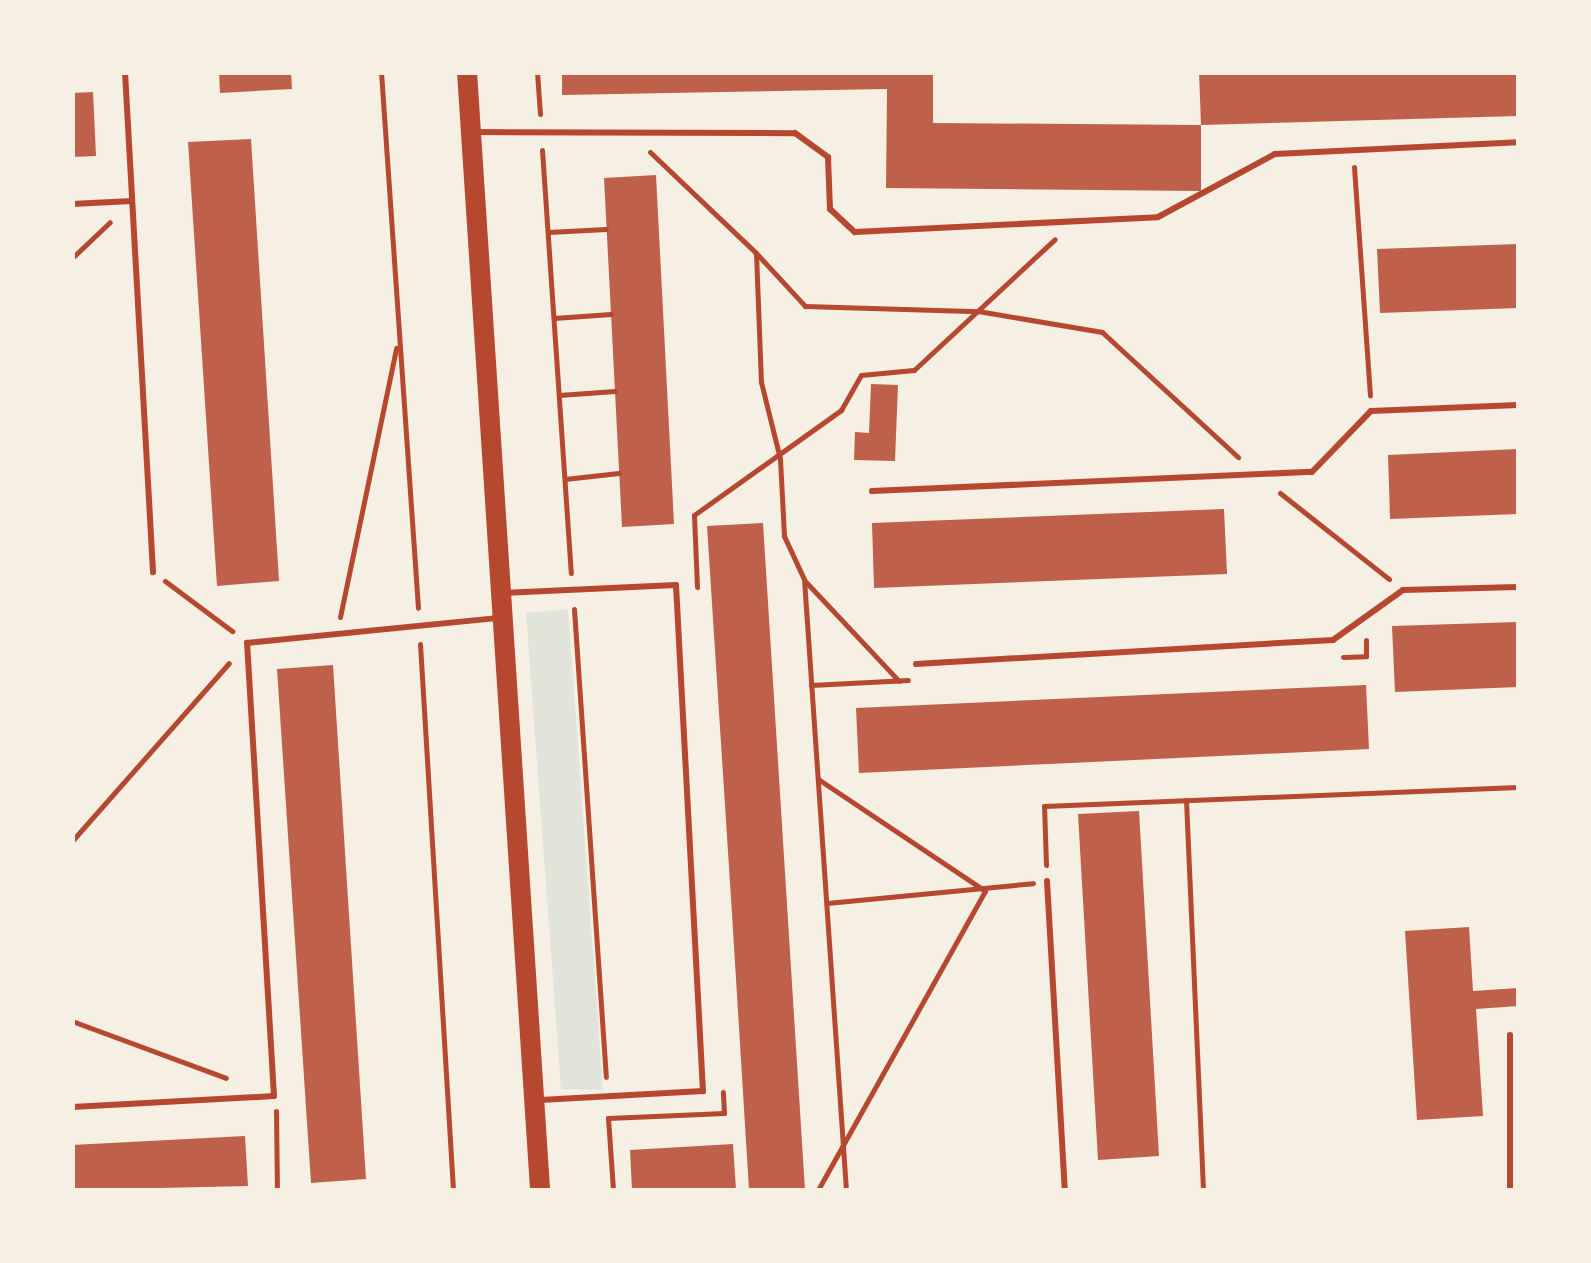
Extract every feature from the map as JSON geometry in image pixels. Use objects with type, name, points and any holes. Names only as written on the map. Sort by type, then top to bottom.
[{"type":"main road","points":[[467,72],[499,618],[540,1190]]},
{"type":"lane","points":[[125,72],[153,572]]},
{"type":"lane","points":[[471,132],[541,127],[624,128],[814,140],[828,157],[830,209],[855,232],[1070,226],[1158,218],[1275,154],[1518,142]]},
{"type":"lane","points":[[72,204],[132,201]]},
{"type":"lane","points":[[872,491],[1312,472],[1371,411],[1518,405]]},
{"type":"lane","points":[[498,594],[676,584],[703,1092],[534,1100]]},
{"type":"lane","points":[[916,664],[1333,640],[1403,590],[1518,587]]},
{"type":"lane","points":[[72,1107],[274,1096],[247,643],[499,618]]},
{"type":"lane","points":[[1047,881],[1065,1190]]},
{"type":"lane","points":[[1510,1035],[1510,1190]]},
{"type":"path","points":[[537,72],[613,1190]]},
{"type":"path","points":[[624,128],[756,253],[805,306],[978,311],[1102,332],[1256,474],[1403,590]]},
{"type":"path","points":[[1353,149],[1371,411]]},
{"type":"path","points":[[72,258],[132,201]]},
{"type":"path","points":[[698,594],[694,515],[780,460],[841,410],[862,375],[914,370],[1070,226]]},
{"type":"path","points":[[548,232],[606,229]]},
{"type":"path","points":[[756,253],[761,382],[780,460],[784,536],[804,580],[900,681]]},
{"type":"path","points":[[554,318],[611,314]]},
{"type":"path","points":[[337,634],[397,342]]},
{"type":"path","points":[[559,395],[615,392]]},
{"type":"path","points":[[565,478],[620,474]]},
{"type":"path","points":[[72,841],[247,643],[153,572]]},
{"type":"path","points":[[804,580],[846,1190]]},
{"type":"path","points":[[818,779],[985,891]]},
{"type":"path","points":[[827,903],[985,891],[1047,881],[1044,806],[1518,787]]},
{"type":"path","points":[[1186,800],[1203,1190]]},
{"type":"path","points":[[818,1190],[840,1140],[985,891]]},
{"type":"path","points":[[608,1118],[724,1113],[722,1074]]},
{"type":"path","points":[[284,1179],[291,1190]]},
{"type":"shaded area","points":[[568,609],[603,1090],[561,1089],[526,613]]},
{"type":"building","points":[[219,72],[291,72],[292,89],[220,93]]},
{"type":"building","points":[[562,72],[933,72],[933,123],[1201,125],[1201,191],[886,188],[887,89],[562,95]]},
{"type":"building","points":[[1199,72],[1518,72],[1518,116],[1201,125]]},
{"type":"building","points":[[93,92],[96,156],[72,157],[72,93]]},
{"type":"building","points":[[251,139],[279,581],[217,586],[188,142]]},
{"type":"building","points":[[656,175],[674,524],[622,527],[604,178]]},
{"type":"building","points":[[1518,244],[1518,308],[1380,313],[1377,249]]},
{"type":"building","points":[[871,384],[898,385],[895,461],[854,460],[855,432],[869,433]]},
{"type":"building","points":[[1518,449],[1518,514],[1390,519],[1388,455]]},
{"type":"building","points":[[1224,509],[1227,574],[874,588],[872,523]]},
{"type":"building","points":[[763,523],[805,1190],[749,1190],[707,526]]},
{"type":"building","points":[[1518,622],[1518,687],[1395,692],[1392,626]]},
{"type":"building","points":[[333,665],[366,1179],[311,1183],[277,669]]},
{"type":"building","points":[[1366,685],[1369,749],[859,773],[856,708]]},
{"type":"building","points":[[1139,811],[1159,1156],[1098,1160],[1078,814]]},
{"type":"building","points":[[1469,927],[1473,991],[1518,988],[1518,1006],[1476,1009],[1483,1116],[1417,1120],[1405,931]]},
{"type":"building","points":[[245,1136],[248,1186],[72,1190],[72,1145]]},
{"type":"building","points":[[733,1144],[736,1190],[632,1190],[630,1150]]}]
